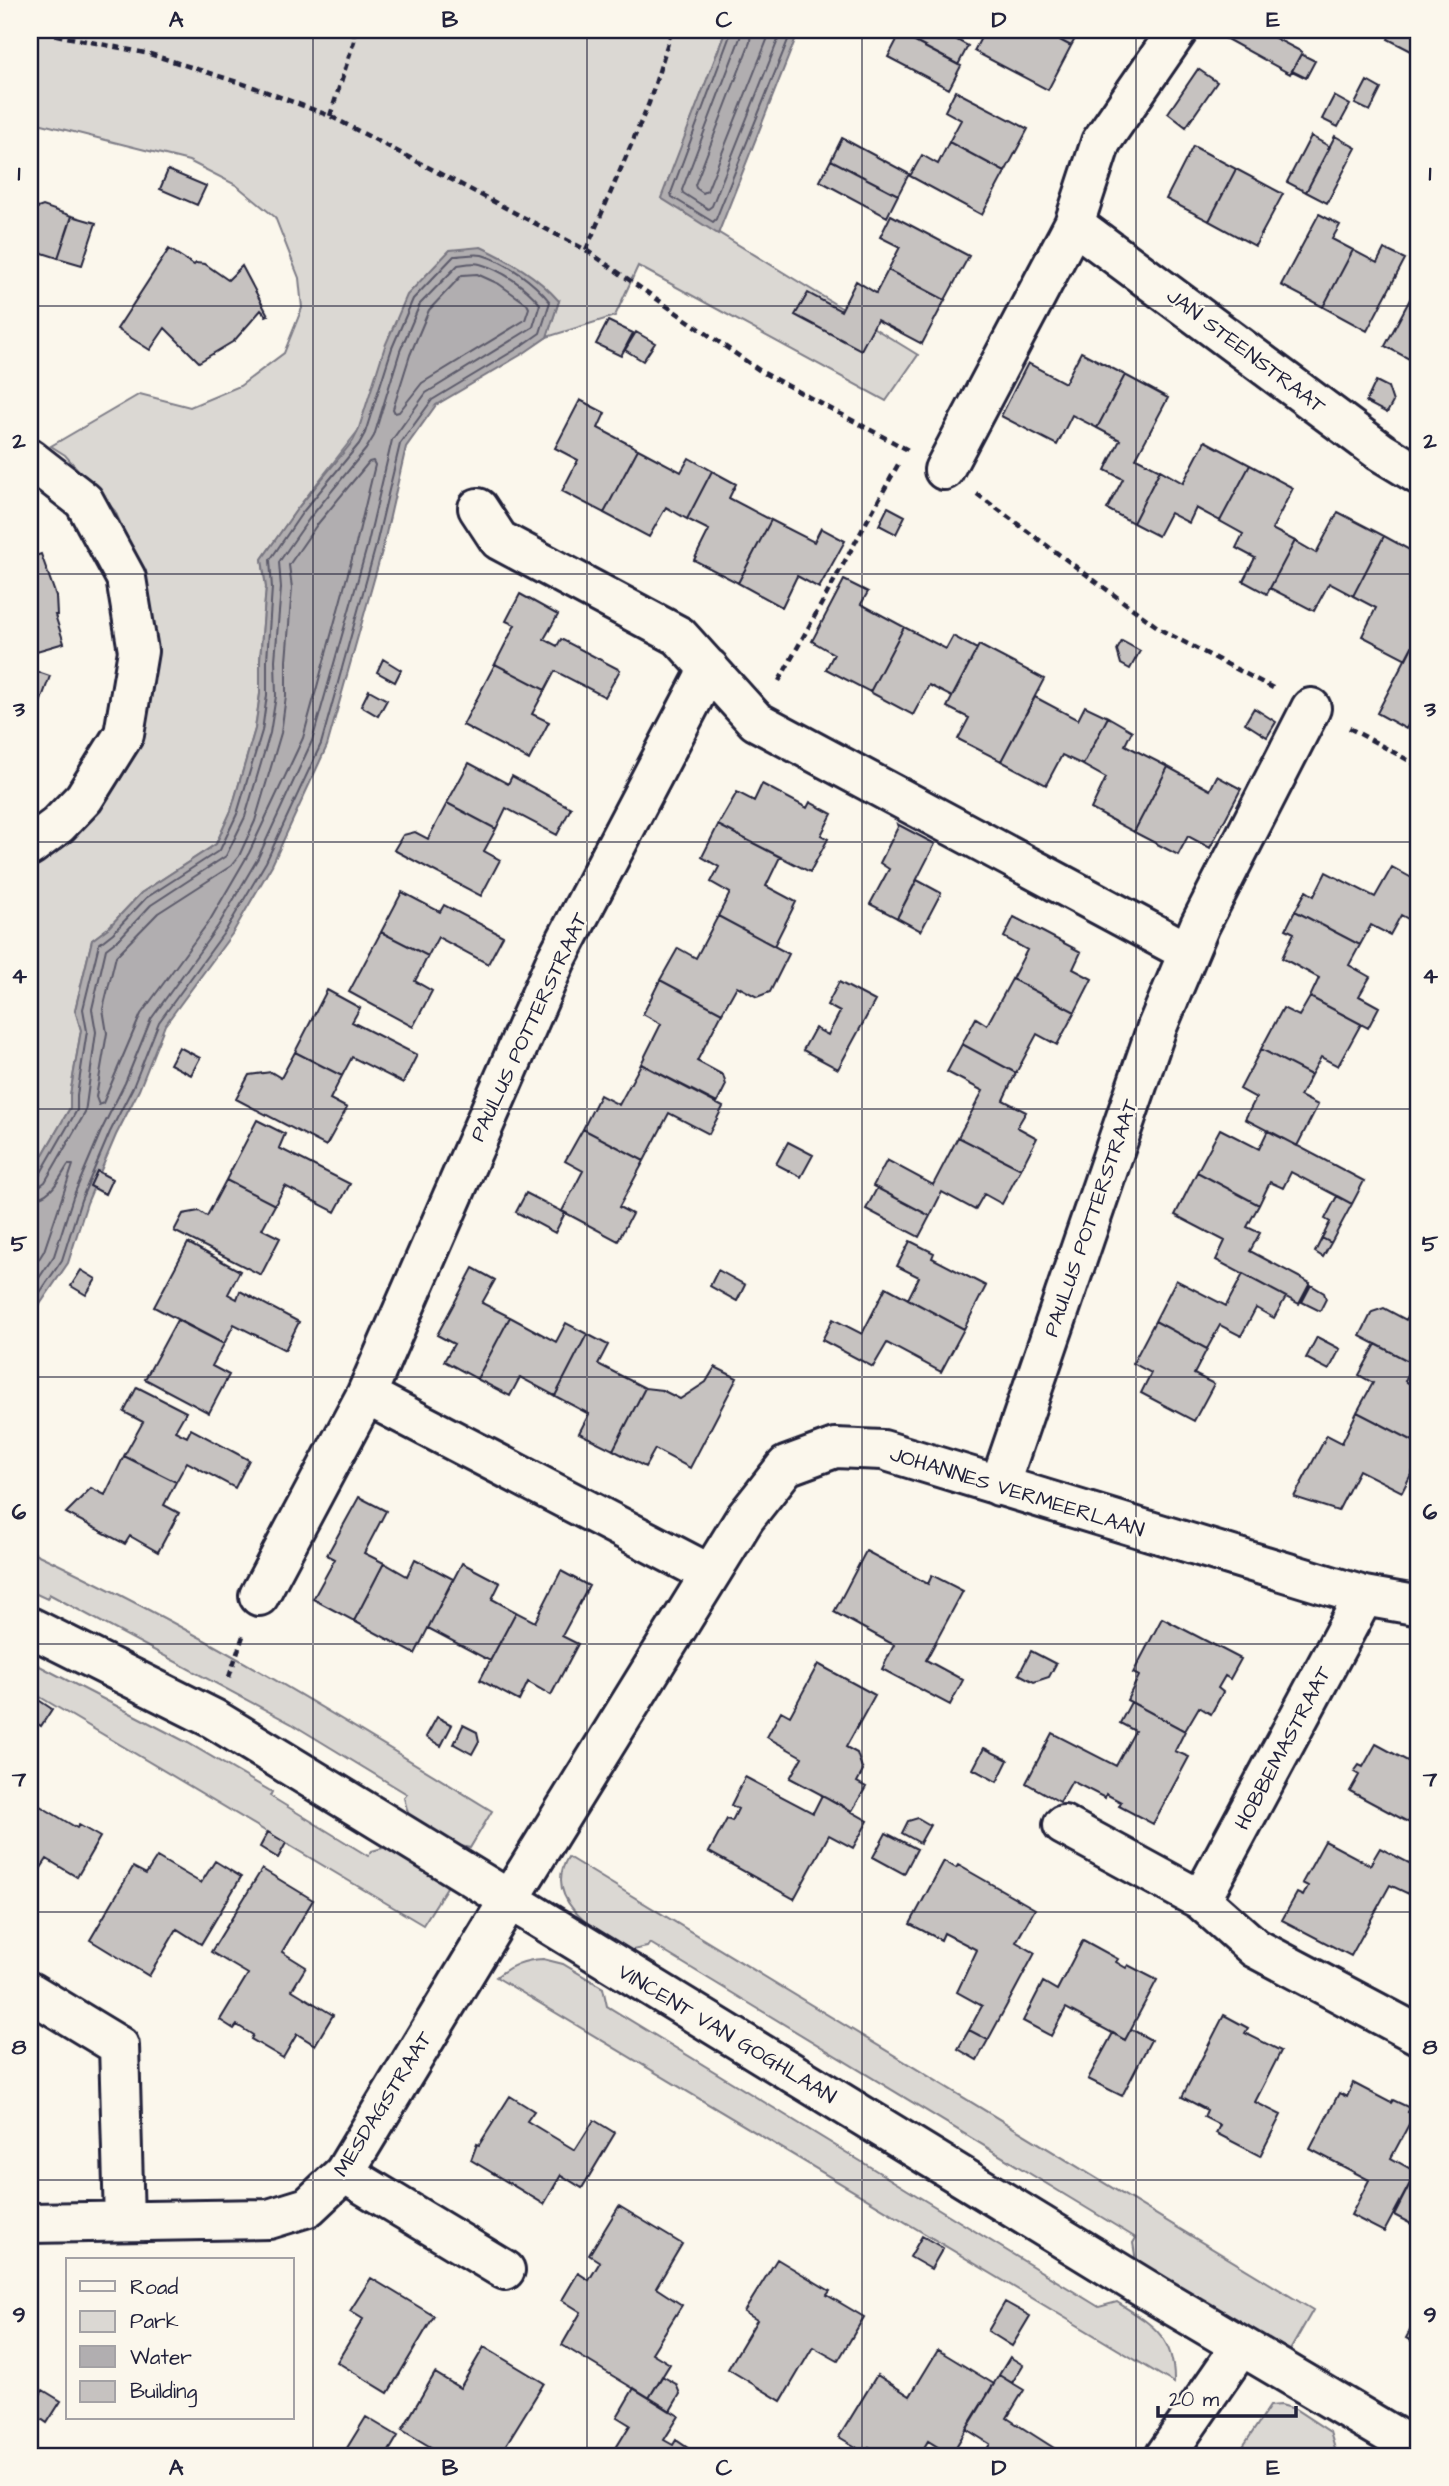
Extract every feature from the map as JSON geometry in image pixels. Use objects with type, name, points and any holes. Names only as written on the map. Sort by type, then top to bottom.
[{"type":"street","points":[[944,470],[1074,223],[1101,142],[1178,30]]},
{"type":"street","name":"JAN STEENSTRAAT","points":[[1074,223],[1381,452],[1419,475]]},
{"type":"street","points":[[30,459],[84,501],[127,578],[138,651],[124,734],[84,798],[58,825],[30,846]]},
{"type":"street","points":[[478,508],[499,540],[679,636],[757,721],[1188,952]]},
{"type":"street","name":"PAULUS POTTERSTRAAT","points":[[259,1596],[366,1395],[556,960],[709,668]]},
{"type":"street","name":"PAULUS POTTERSTRAAT","points":[[999,1486],[1157,1027],[1200,925],[1311,708]]},
{"type":"street","points":[[366,1395],[710,1574]]},
{"type":"street","name":"JOHANNES VERMEERLAAN","points":[[509,1899],[745,1518],[786,1466],[835,1448],[883,1450],[1364,1596],[1419,1604]]},
{"type":"street","name":"HOBBEMASTRAAT","points":[[1201,1900],[1364,1596]]},
{"type":"street","name":"VINCENT VAN GOGHLAAN","points":[[30,1627],[214,1719],[1241,2346],[1419,2451]]},
{"type":"street","points":[[1063,1825],[1201,1900],[1255,1948],[1419,2035]]},
{"type":"street","name":"MESDAGSTRAAT","points":[[30,2223],[269,2219],[308,2207],[344,2173],[509,1899]]},
{"type":"street","points":[[30,1992],[119,2046],[124,2221]]},
{"type":"street","points":[[344,2173],[505,2270]]},
{"type":"street","points":[[1165,2456],[1241,2346]]},
{"type":"path","points":[[32,30],[150,54],[256,88],[330,116],[586,250],[762,372],[944,470],[1163,631],[1419,766]]},
{"type":"path","points":[[330,116],[354,41],[354,30]]},
{"type":"path","points":[[586,250],[649,103],[673,30]]},
{"type":"path","points":[[757,721],[906,449]]},
{"type":"path","points":[[214,1719],[251,1611],[259,1596]]},
{"type":"green space","points":[[30,30],[726,30],[662,198],[918,355],[886,401],[638,266],[615,316],[547,337],[559,301],[358,431],[262,559],[266,587],[260,694],[255,729],[231,811],[216,844],[141,893],[108,928],[92,940],[75,1010],[81,1030],[70,1108],[30,1177],[30,862],[89,816],[137,560],[115,511],[65,455],[51,446],[140,394],[190,407],[240,386],[284,353],[302,308],[299,278],[275,217],[236,185],[189,161],[30,121]]},
{"type":"green space","points":[[30,1551],[207,1641],[322,1707],[492,1811],[470,1848],[456,1845],[409,1817],[404,1798],[407,1794],[292,1724],[49,1594],[47,1599],[30,1591]]},
{"type":"green space","points":[[30,1661],[188,1743],[272,1792],[270,1796],[368,1856],[372,1851],[390,1846],[442,1880],[447,1887],[423,1925],[30,1691]]},
{"type":"green space","points":[[568,1857],[1313,2310],[1289,2352],[1136,2261],[1133,2243],[1136,2238],[650,1943],[647,1947],[628,1951],[602,1934],[589,1925],[567,1901],[562,1888],[562,1873]]},
{"type":"green space","points":[[543,1959],[563,1964],[603,1988],[607,2006],[1099,2307],[1117,2302],[1130,2310],[1151,2326],[1166,2343],[1171,2354],[1174,2383],[496,1977],[518,1964]]},
{"type":"green space","points":[[1281,2405],[1295,2409],[1330,2432],[1335,2449],[1346,2456],[1248,2456],[1240,2451],[1270,2406]]},
{"type":"water","points":[[726,30],[799,30],[718,234],[661,198]]},
{"type":"water","points":[[481,247],[523,270],[559,301],[547,337],[436,405],[406,447],[382,551],[327,746],[272,865],[232,934],[165,1025],[139,1090],[87,1203],[68,1263],[30,1319],[30,1177],[70,1108],[81,1030],[75,1010],[92,940],[108,928],[141,893],[216,844],[231,811],[255,729],[260,694],[266,587],[262,559],[297,509],[353,441],[385,346],[407,295],[450,250]]},
{"type":"building","points":[[939,30],[968,46],[958,65],[896,32]]},
{"type":"building","points":[[985,30],[1041,30],[1071,46],[1048,90],[974,51]]},
{"type":"building","points":[[1041,30],[1080,30],[1071,46]]},
{"type":"building","points":[[1227,30],[1260,30],[1302,52],[1290,74],[1223,37]]},
{"type":"building","points":[[1393,30],[1419,30],[1419,55],[1388,39]]},
{"type":"building","points":[[900,34],[961,66],[949,89],[888,57]]},
{"type":"building","points":[[1301,54],[1315,61],[1306,78],[1292,71]]},
{"type":"building","points":[[1198,69],[1217,82],[1186,127],[1168,113]]},
{"type":"building","points":[[1367,81],[1381,89],[1370,111],[1355,104]]},
{"type":"building","points":[[955,91],[1028,129],[1005,172],[949,142],[961,120],[945,111]]},
{"type":"building","points":[[1334,96],[1350,105],[1338,127],[1322,119]]},
{"type":"building","points":[[1311,136],[1330,147],[1306,192],[1287,182]]},
{"type":"building","points":[[1335,136],[1356,148],[1327,203],[1306,192]]},
{"type":"building","points":[[842,138],[909,174],[898,195],[831,160]]},
{"type":"building","points":[[949,142],[1005,172],[982,215],[910,176],[922,155],[938,164]]},
{"type":"building","points":[[1193,146],[1236,169],[1209,221],[1166,199]]},
{"type":"building","points":[[831,160],[898,195],[887,217],[820,181]]},
{"type":"building","points":[[1236,169],[1283,194],[1255,246],[1209,221]]},
{"type":"building","points":[[168,170],[206,186],[197,205],[160,189]]},
{"type":"building","points":[[30,206],[43,206],[72,216],[58,258],[30,249]]},
{"type":"building","points":[[1319,214],[1340,225],[1332,239],[1353,250],[1323,307],[1281,285]]},
{"type":"building","points":[[891,215],[969,256],[945,300],[888,270],[900,247],[880,237]]},
{"type":"building","points":[[72,216],[96,223],[82,265],[58,258]]},
{"type":"building","points":[[169,249],[194,265],[205,264],[228,280],[242,266],[268,315],[261,310],[234,341],[199,362],[165,328],[150,350],[117,329]]},
{"type":"building","points":[[1384,249],[1405,259],[1367,331],[1323,307],[1353,250],[1377,263]]},
{"type":"building","points":[[888,270],[945,300],[922,344],[877,320],[861,350],[795,315],[808,293],[841,311],[856,281],[876,293]]},
{"type":"building","points":[[1416,288],[1419,290],[1419,339],[1409,359],[1385,346]]},
{"type":"building","points":[[608,321],[633,333],[621,356],[596,344]]},
{"type":"building","points":[[636,332],[655,343],[643,361],[625,350]]},
{"type":"building","points":[[1081,352],[1125,375],[1097,428],[1072,415],[1057,445],[1001,416],[1028,363],[1065,383]]},
{"type":"building","points":[[1125,375],[1168,398],[1136,458],[1160,470],[1133,523],[1107,509],[1123,479],[1105,470],[1120,440],[1097,428]]},
{"type":"building","points":[[1376,381],[1388,387],[1393,402],[1387,413],[1366,402]]},
{"type":"building","points":[[580,400],[605,413],[598,428],[638,449],[604,513],[562,491],[578,460],[555,448]]},
{"type":"building","points":[[1205,441],[1250,465],[1220,521],[1196,508],[1189,523],[1170,513],[1158,536],[1133,523],[1160,470],[1183,483]]},
{"type":"building","points":[[638,449],[681,472],[689,458],[712,471],[687,519],[666,507],[649,537],[604,513]]},
{"type":"building","points":[[1250,465],[1293,488],[1272,529],[1295,541],[1267,594],[1243,581],[1255,558],[1236,548],[1243,534],[1220,521]]},
{"type":"building","points":[[712,471],[736,484],[729,498],[771,520],[738,583],[694,560],[709,530],[687,519]]},
{"type":"building","points":[[888,507],[905,516],[896,534],[879,525]]},
{"type":"building","points":[[1338,512],[1384,536],[1353,596],[1329,583],[1314,611],[1270,588],[1295,541],[1316,553]]},
{"type":"building","points":[[771,520],[814,542],[821,528],[845,541],[819,588],[797,576],[782,607],[738,583]]},
{"type":"building","points":[[1384,536],[1419,555],[1419,580],[1408,601],[1419,608],[1419,633],[1406,659],[1362,636],[1376,608],[1353,596]]},
{"type":"building","points":[[41,554],[56,596],[55,615],[64,643],[30,653],[30,558]]},
{"type":"building","points":[[844,580],[868,592],[861,604],[904,627],[870,692],[826,669],[834,654],[812,641]]},
{"type":"building","points":[[520,594],[558,615],[544,639],[557,646],[561,639],[620,670],[605,697],[555,671],[545,690],[495,664],[515,625],[506,621]]},
{"type":"building","points":[[904,627],[946,649],[953,636],[977,649],[952,697],[929,685],[913,715],[870,692]]},
{"type":"building","points":[[1419,633],[1419,704],[1406,729],[1377,713]]},
{"type":"building","points":[[1122,641],[1140,651],[1130,669],[1121,664],[1117,650]]},
{"type":"building","points":[[979,645],[1044,679],[1001,761],[958,739],[969,718],[947,707]]},
{"type":"building","points":[[30,656],[35,671],[50,676],[40,703],[30,699]]},
{"type":"building","points":[[383,659],[401,670],[395,682],[377,672]]},
{"type":"building","points":[[495,664],[545,690],[532,714],[549,722],[529,760],[463,725]]},
{"type":"building","points":[[369,690],[387,700],[378,716],[361,706]]},
{"type":"building","points":[[1035,697],[1078,720],[1085,706],[1108,717],[1083,765],[1062,755],[1046,785],[1001,761]]},
{"type":"building","points":[[1254,708],[1276,722],[1267,737],[1245,723]]},
{"type":"building","points":[[1108,717],[1132,731],[1125,745],[1168,767],[1134,832],[1091,809],[1106,778],[1083,765]]},
{"type":"building","points":[[469,763],[508,784],[512,776],[571,808],[557,835],[506,808],[496,829],[447,803]]},
{"type":"building","points":[[1168,767],[1210,790],[1217,776],[1241,789],[1210,848],[1188,836],[1178,855],[1134,832]]},
{"type":"building","points":[[762,784],[807,808],[810,802],[832,814],[821,835],[828,839],[810,872],[718,825],[737,792],[754,801]]},
{"type":"building","points":[[447,803],[496,829],[484,851],[500,860],[481,896],[394,850],[403,835],[415,832],[428,839]]},
{"type":"building","points":[[897,824],[935,844],[897,918],[870,904],[889,869],[880,863],[898,827]]},
{"type":"building","points":[[718,825],[780,857],[766,886],[796,902],[774,946],[718,916],[730,893],[711,882],[719,867],[702,857]]},
{"type":"building","points":[[1392,867],[1419,882],[1419,925],[1401,915],[1390,935],[1371,925],[1360,945],[1295,911],[1306,891],[1314,896],[1326,872],[1375,897]]},
{"type":"building","points":[[917,880],[941,893],[921,931],[897,918]]},
{"type":"building","points":[[402,892],[440,912],[444,905],[503,936],[488,964],[438,937],[428,956],[381,932]]},
{"type":"building","points":[[1295,911],[1360,945],[1349,965],[1370,977],[1359,996],[1379,1007],[1368,1028],[1310,997],[1319,978],[1282,958],[1294,933],[1286,929]]},
{"type":"building","points":[[718,916],[789,954],[770,992],[757,997],[737,986],[722,1013],[660,980],[678,948],[696,958]]},
{"type":"building","points":[[1014,917],[1081,952],[1073,969],[1092,979],[1075,1012],[1012,979],[1027,950],[1004,937]]},
{"type":"building","points":[[381,932],[428,956],[415,981],[432,991],[413,1027],[349,992]]},
{"type":"building","points":[[1012,979],[1075,1012],[1057,1045],[1037,1034],[1016,1073],[962,1044],[976,1018],[987,1025]]},
{"type":"building","points":[[660,980],[722,1013],[697,1061],[723,1075],[726,1085],[717,1103],[641,1064],[661,1024],[643,1014]]},
{"type":"building","points":[[839,982],[875,1001],[838,1069],[803,1050],[815,1028],[828,1035],[840,1012],[827,1005]]},
{"type":"building","points":[[327,990],[360,1008],[352,1022],[417,1055],[403,1083],[352,1057],[342,1076],[295,1052]]},
{"type":"building","points":[[1310,997],[1361,1024],[1338,1066],[1321,1057],[1311,1075],[1261,1049],[1283,1008],[1299,1016]]},
{"type":"building","points":[[962,1044],[1016,1073],[1003,1100],[1026,1112],[1017,1127],[1037,1138],[1021,1169],[958,1137],[983,1091],[947,1072]]},
{"type":"building","points":[[179,1047],[200,1058],[191,1075],[170,1064]]},
{"type":"building","points":[[1261,1049],[1311,1075],[1300,1096],[1318,1105],[1297,1146],[1245,1119],[1256,1098],[1240,1089]]},
{"type":"building","points":[[295,1052],[342,1076],[330,1099],[347,1108],[326,1146],[236,1099],[249,1075],[271,1072],[281,1078]]},
{"type":"building","points":[[641,1064],[723,1107],[709,1134],[669,1113],[644,1161],[583,1129],[600,1095],[619,1105]]},
{"type":"building","points":[[257,1120],[285,1134],[279,1148],[350,1184],[335,1212],[285,1186],[275,1205],[226,1180]]},
{"type":"building","points":[[583,1129],[644,1161],[619,1207],[632,1214],[618,1241],[562,1211],[583,1171],[565,1161]]},
{"type":"building","points":[[1220,1129],[1259,1149],[1268,1130],[1364,1181],[1352,1204],[1291,1172],[1283,1188],[1270,1182],[1259,1205],[1197,1172]]},
{"type":"building","points":[[958,1137],[1021,1169],[1002,1204],[984,1194],[975,1210],[942,1192],[930,1216],[873,1186],[887,1160],[933,1185]]},
{"type":"building","points":[[788,1142],[813,1155],[801,1177],[776,1164]]},
{"type":"building","points":[[97,1171],[112,1179],[105,1194],[90,1186]]},
{"type":"building","points":[[1197,1172],[1259,1205],[1247,1227],[1260,1233],[1250,1251],[1310,1283],[1299,1304],[1216,1260],[1225,1241],[1175,1215]]},
{"type":"building","points":[[226,1180],[275,1205],[262,1229],[280,1238],[261,1275],[174,1231],[183,1214],[199,1211],[207,1216]]},
{"type":"building","points":[[877,1188],[930,1216],[919,1237],[866,1209]]},
{"type":"building","points":[[526,1193],[565,1213],[555,1233],[516,1212]]},
{"type":"building","points":[[1337,1196],[1352,1204],[1331,1243],[1322,1238],[1330,1222],[1325,1219]]},
{"type":"building","points":[[1322,1238],[1331,1243],[1323,1257],[1315,1252]]},
{"type":"building","points":[[910,1241],[934,1253],[932,1258],[986,1286],[964,1329],[908,1299],[919,1277],[897,1266]]},
{"type":"building","points":[[188,1243],[240,1271],[228,1294],[237,1299],[240,1291],[299,1322],[285,1350],[234,1324],[224,1344],[154,1307]]},
{"type":"building","points":[[473,1268],[495,1280],[482,1303],[510,1317],[477,1379],[444,1361],[454,1344],[437,1335]]},
{"type":"building","points":[[81,1270],[96,1279],[86,1295],[71,1286]]},
{"type":"building","points":[[718,1270],[745,1285],[737,1301],[710,1286]]},
{"type":"building","points":[[1243,1274],[1286,1297],[1274,1318],[1256,1308],[1241,1336],[1220,1325],[1207,1349],[1155,1321],[1176,1280],[1226,1306]]},
{"type":"building","points":[[1311,1285],[1324,1293],[1326,1299],[1320,1311],[1302,1302]]},
{"type":"building","points":[[886,1287],[964,1329],[941,1372],[887,1343],[873,1367],[822,1340],[833,1319],[862,1334]]},
{"type":"building","points":[[1419,1296],[1419,1354],[1414,1364],[1360,1336],[1372,1312],[1384,1308],[1406,1320]]},
{"type":"building","points":[[510,1317],[556,1342],[566,1323],[587,1334],[555,1396],[520,1377],[510,1396],[477,1379]]},
{"type":"building","points":[[177,1320],[224,1344],[212,1366],[229,1375],[209,1413],[145,1379]]},
{"type":"building","points":[[1155,1321],[1207,1349],[1194,1374],[1214,1384],[1194,1421],[1141,1393],[1151,1373],[1133,1363]]},
{"type":"building","points":[[587,1334],[608,1345],[598,1364],[645,1388],[613,1450],[579,1433],[589,1414],[555,1396]]},
{"type":"building","points":[[1317,1337],[1340,1349],[1329,1370],[1306,1358]]},
{"type":"building","points":[[1376,1344],[1414,1364],[1405,1381],[1419,1389],[1419,1444],[1357,1412],[1373,1383],[1359,1375]]},
{"type":"building","points":[[715,1367],[737,1378],[690,1468],[655,1449],[645,1467],[613,1450],[645,1388],[662,1390],[680,1399],[706,1382]]},
{"type":"building","points":[[137,1387],[186,1412],[175,1431],[187,1437],[191,1429],[249,1460],[235,1488],[187,1462],[176,1482],[124,1456],[143,1422],[124,1412]]},
{"type":"building","points":[[1357,1412],[1419,1444],[1419,1459],[1402,1492],[1359,1470],[1338,1511],[1294,1497],[1327,1435],[1342,1443]]},
{"type":"building","points":[[124,1456],[176,1482],[164,1505],[179,1513],[158,1552],[130,1536],[125,1544],[66,1513],[91,1488],[105,1495]]},
{"type":"building","points":[[359,1497],[386,1511],[364,1553],[384,1563],[354,1621],[313,1599],[335,1559],[327,1555]]},
{"type":"building","points":[[866,1551],[928,1584],[932,1575],[963,1591],[926,1660],[963,1680],[950,1705],[882,1669],[894,1645],[834,1612]]},
{"type":"building","points":[[415,1559],[453,1579],[415,1654],[354,1621],[384,1563],[407,1576]]},
{"type":"building","points":[[462,1563],[500,1583],[492,1599],[516,1612],[490,1661],[428,1628]]},
{"type":"building","points":[[561,1571],[589,1586],[562,1636],[578,1644],[551,1695],[528,1682],[519,1701],[480,1680],[516,1612],[535,1622]]},
{"type":"building","points":[[1162,1618],[1241,1659],[1230,1679],[1225,1676],[1218,1688],[1223,1692],[1211,1714],[1199,1707],[1185,1731],[1127,1700],[1139,1676],[1133,1673]]},
{"type":"building","points":[[1031,1651],[1056,1664],[1049,1677],[1034,1682],[1019,1674]]},
{"type":"building","points":[[818,1664],[875,1695],[846,1747],[857,1753],[863,1771],[857,1782],[866,1787],[852,1811],[790,1778],[802,1757],[767,1737],[781,1711],[790,1716]]},
{"type":"building","points":[[34,1697],[52,1709],[41,1726],[30,1719],[30,1704]]},
{"type":"building","points":[[1131,1702],[1185,1731],[1175,1751],[1189,1757],[1153,1824],[1119,1806],[1121,1802],[1106,1794],[1105,1798],[1072,1781],[1060,1802],[1026,1783],[1052,1733],[1116,1766],[1135,1731],[1120,1723]]},
{"type":"building","points":[[437,1717],[452,1725],[441,1746],[426,1737]]},
{"type":"building","points":[[463,1725],[477,1732],[479,1741],[472,1754],[454,1744]]},
{"type":"building","points":[[1376,1744],[1419,1767],[1419,1828],[1350,1791],[1359,1775],[1354,1772],[1359,1765],[1363,1767]]},
{"type":"building","points":[[984,1748],[1008,1760],[997,1782],[973,1769]]},
{"type":"building","points":[[745,1777],[813,1813],[822,1795],[868,1821],[853,1848],[829,1835],[794,1899],[709,1852],[727,1819],[732,1821],[738,1809],[731,1805]]},
{"type":"building","points":[[30,1800],[77,1828],[79,1825],[100,1837],[77,1877],[47,1859],[39,1871],[34,1869],[30,1877]]},
{"type":"building","points":[[918,1818],[930,1825],[920,1843],[902,1833],[908,1821]]},
{"type":"building","points":[[268,1832],[286,1843],[278,1858],[260,1847]]},
{"type":"building","points":[[886,1833],[917,1849],[904,1874],[873,1857]]},
{"type":"building","points":[[1325,1841],[1370,1865],[1380,1848],[1419,1868],[1419,1885],[1413,1896],[1390,1885],[1351,1956],[1282,1920],[1297,1893],[1303,1896],[1308,1886],[1302,1883]]},
{"type":"building","points":[[157,1857],[201,1883],[215,1861],[241,1877],[201,1944],[177,1929],[149,1976],[90,1940],[133,1867],[146,1874]]},
{"type":"building","points":[[944,1861],[956,1868],[958,1865],[1035,1909],[1016,1942],[1035,1953],[988,2040],[969,2030],[982,2006],[957,1992],[977,1950],[944,1933],[941,1940],[910,1924]]},
{"type":"building","points":[[262,1869],[313,1900],[282,1952],[306,1967],[292,1990],[333,2015],[315,2045],[297,2034],[283,2058],[251,2039],[253,2035],[237,2025],[234,2029],[220,2020],[248,1974],[211,1952]]},
{"type":"building","points":[[1083,1940],[1118,1959],[1116,1962],[1126,1968],[1128,1965],[1157,1980],[1125,2040],[1066,2008],[1051,2036],[1023,2021],[1043,1982],[1057,1990]]},
{"type":"building","points":[[1224,2015],[1248,2028],[1245,2033],[1281,2051],[1255,2102],[1281,2115],[1260,2156],[1216,2133],[1220,2125],[1204,2117],[1207,2110],[1182,2097]]},
{"type":"building","points":[[1131,2029],[1151,2040],[1122,2096],[1088,2079],[1113,2033],[1125,2040]]},
{"type":"building","points":[[969,2030],[988,2040],[977,2060],[958,2049]]},
{"type":"building","points":[[1353,2083],[1391,2103],[1393,2100],[1410,2108],[1408,2112],[1414,2115],[1391,2158],[1416,2172],[1384,2232],[1351,2215],[1369,2180],[1310,2149],[1339,2093],[1347,2097]]},
{"type":"building","points":[[510,2096],[534,2111],[527,2121],[575,2150],[594,2120],[615,2133],[582,2188],[561,2175],[544,2204],[471,2160],[477,2144],[479,2145]]},
{"type":"building","points":[[1416,2172],[1419,2173],[1419,2228],[1394,2215]]},
{"type":"building","points":[[619,2206],[682,2244],[656,2288],[682,2305],[652,2353],[670,2364],[649,2398],[562,2345],[581,2312],[562,2300],[578,2273],[589,2280],[600,2262],[589,2255]]},
{"type":"building","points":[[922,2236],[943,2248],[931,2269],[910,2257]]},
{"type":"building","points":[[777,2259],[830,2291],[827,2295],[864,2317],[838,2361],[813,2347],[781,2401],[728,2369],[757,2320],[744,2312]]},
{"type":"building","points":[[371,2278],[434,2316],[388,2393],[337,2362],[363,2319],[350,2311]]},
{"type":"building","points":[[1005,2302],[1030,2316],[1012,2346],[988,2331]]},
{"type":"building","points":[[1419,2314],[1419,2345],[1406,2338]]},
{"type":"building","points":[[484,2347],[544,2383],[499,2456],[446,2456],[402,2430],[435,2373],[460,2388]]},
{"type":"building","points":[[938,2350],[994,2384],[951,2455],[928,2441],[919,2456],[882,2456],[869,2448],[866,2453],[839,2437],[877,2375],[910,2396]]},
{"type":"building","points":[[1010,2357],[1023,2365],[1012,2383],[999,2375]]},
{"type":"building","points":[[999,2375],[1024,2390],[1007,2418],[1065,2455],[1058,2451],[1055,2456],[983,2456],[990,2444],[966,2429]]},
{"type":"building","points":[[662,2376],[676,2384],[680,2394],[670,2411],[649,2398]]},
{"type":"building","points":[[634,2388],[679,2416],[664,2440],[673,2445],[676,2440],[697,2456],[611,2456],[630,2425],[617,2417]]},
{"type":"building","points":[[43,2390],[61,2401],[47,2423],[30,2411]]},
{"type":"building","points":[[366,2417],[398,2436],[386,2456],[342,2456]]}]
